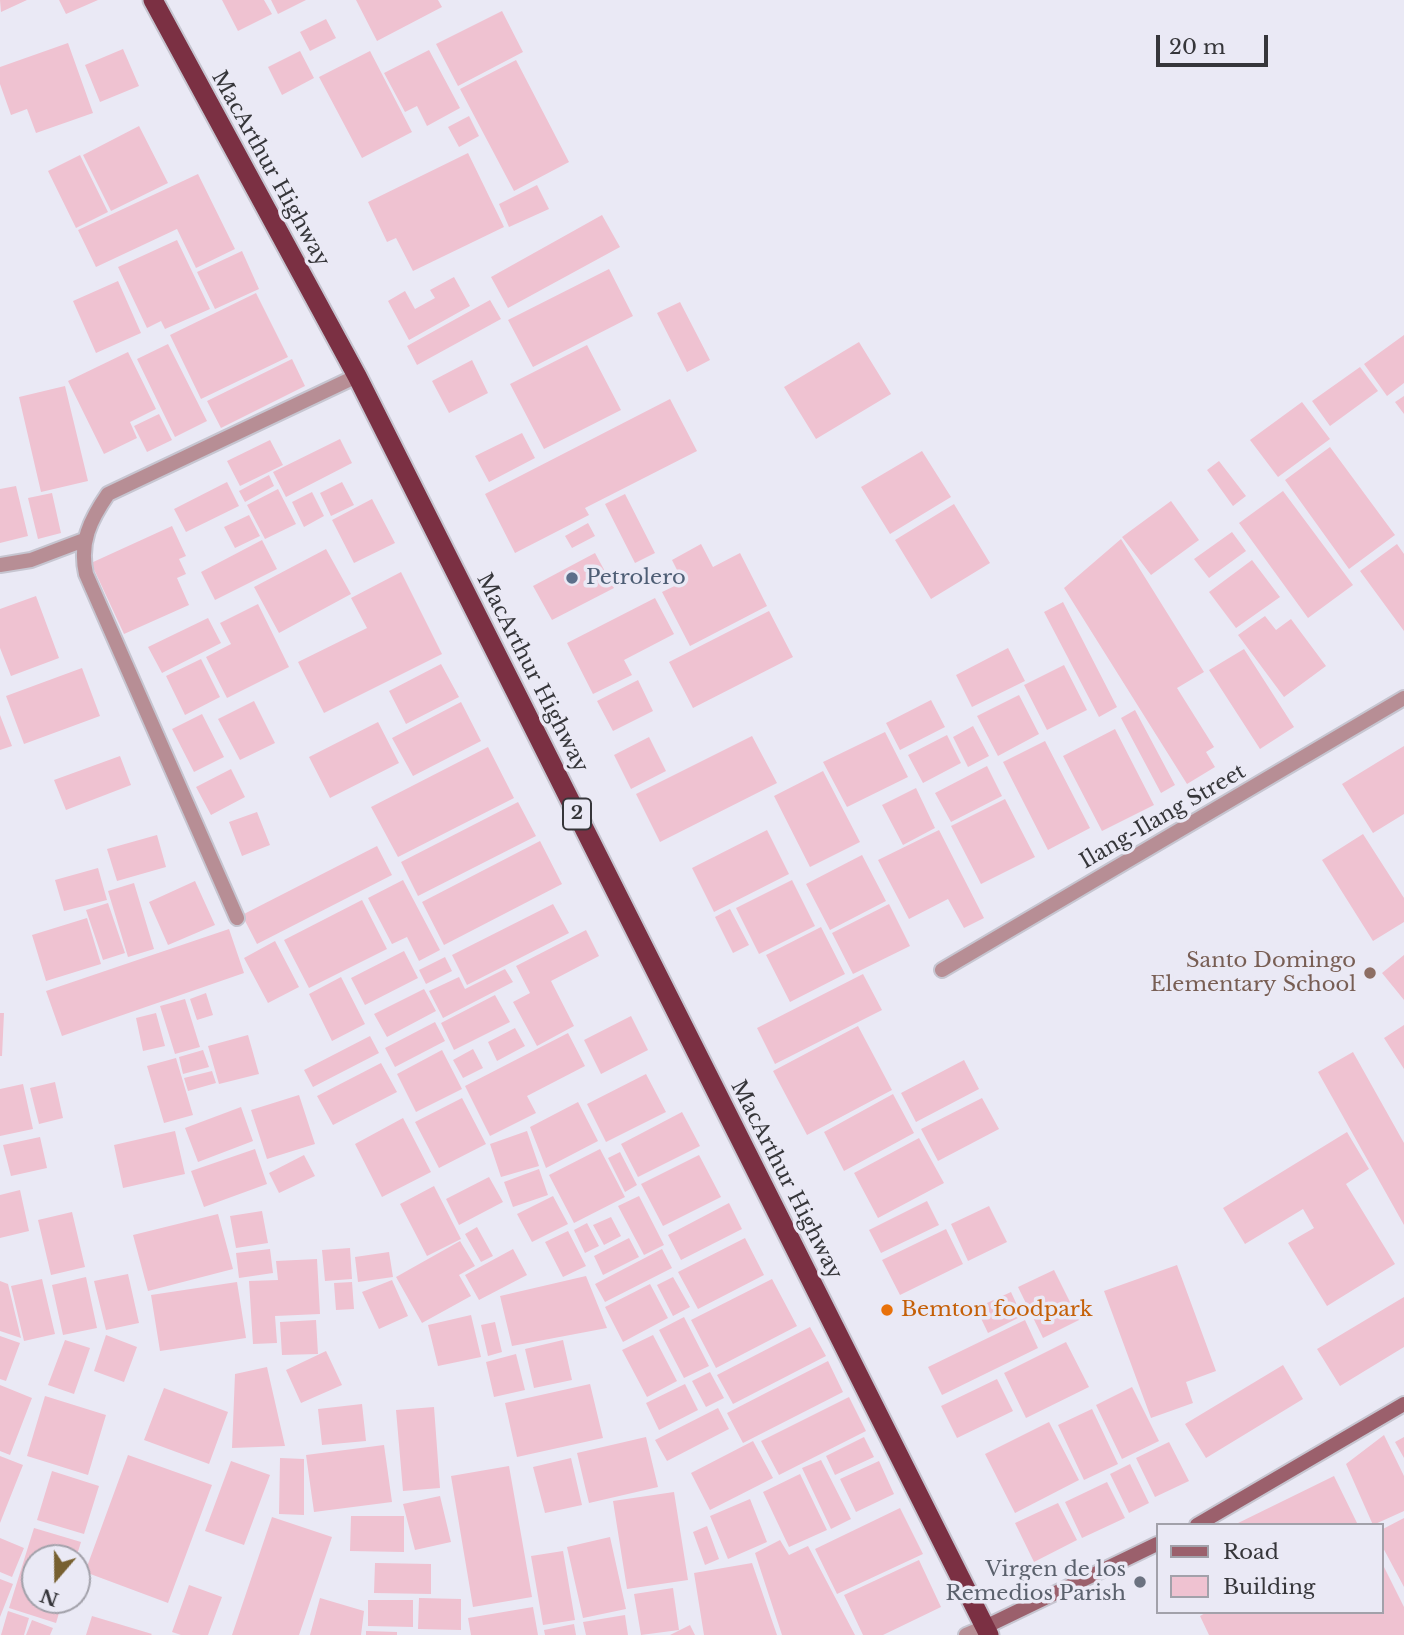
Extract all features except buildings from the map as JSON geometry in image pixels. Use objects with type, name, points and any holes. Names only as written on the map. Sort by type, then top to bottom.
[{"type":"highway","name":"MacArthur Highway","points":[[153,0],[357,376],[987,1631]]},
{"type":"main road","points":[[1200,1523],[1404,1404]]},
{"type":"main road","points":[[987,1631],[1156,1545]]},
{"type":"street","points":[[237,918],[86,574],[83,560],[84,540],[92,517],[108,494],[357,376]]},
{"type":"street","points":[[0,565],[31,559],[84,540]]},
{"type":"street","name":"Ilang-Ilang Street","points":[[942,970],[1404,698]]},
{"type":"street","points":[[966,1635],[987,1631]]},
{"type":"place","name":"Petrolero","points":[[572,578]]},
{"type":"place","name":"Santo Domingo Elementary School","points":[[1370,973]]},
{"type":"place","name":"Bemton foodpark","points":[[887,1310]]},
{"type":"place","name":"Virgen de los Remedios Parish","points":[[1140,1582]]}]
